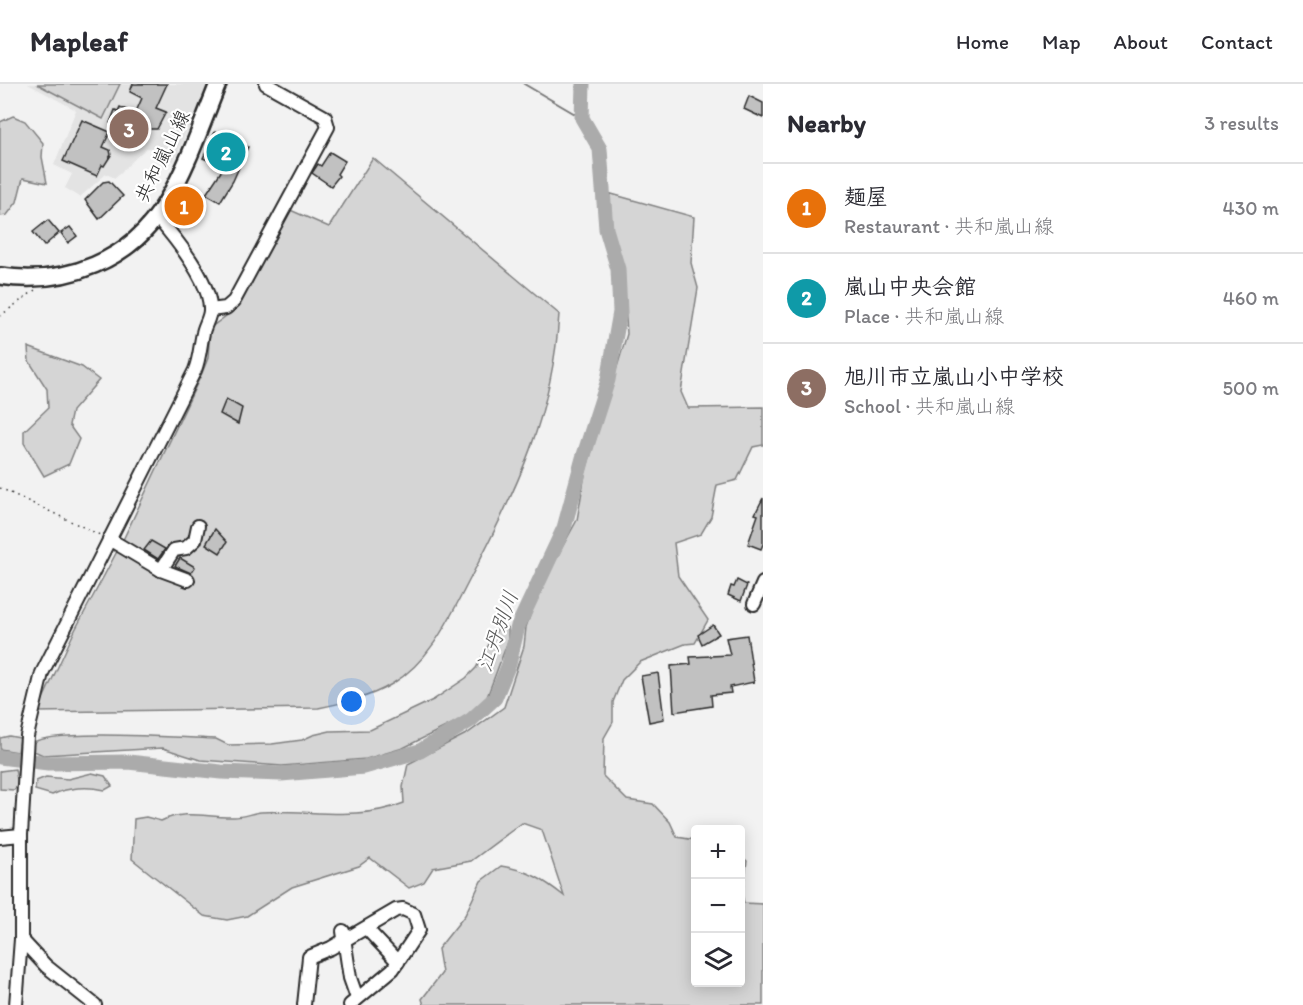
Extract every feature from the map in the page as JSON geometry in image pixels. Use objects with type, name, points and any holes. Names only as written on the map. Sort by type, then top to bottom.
[{"type":"main road","name":"共和嵐山線","points":[[0,276],[45,278],[85,270],[120,251],[144,231],[157,217],[178,179],[218,84]]},
{"type":"street","points":[[210,310],[226,308],[234,301],[328,128],[325,117],[266,84]]},
{"type":"street","points":[[16,1005],[21,939],[21,836],[30,720],[42,673],[195,370],[210,310],[197,271],[186,252],[157,217]]},
{"type":"street","points":[[161,570],[174,550],[186,548],[195,540],[198,526]]},
{"type":"street","points":[[109,539],[161,570],[188,580]]},
{"type":"street","points":[[754,604],[763,583]]},
{"type":"street","points":[[0,837],[21,836]]},
{"type":"street","points":[[304,1005],[309,957],[344,936],[366,928],[396,910],[403,909],[414,914],[419,930],[398,962],[373,987],[353,1001],[344,936]]},
{"type":"street","points":[[366,928],[398,962]]},
{"type":"street","points":[[21,939],[46,966],[95,1005]]},
{"type":"path","points":[[0,316],[35,290]]},
{"type":"path","points":[[0,488],[109,539]]},
{"type":"shaded area","points":[[28,84],[208,84],[174,162],[152,148],[146,148],[115,178],[106,174],[80,197],[65,188],[72,174],[54,165],[76,110]]},
{"type":"shaded area","points":[[37,84],[120,84],[103,119]]},
{"type":"shaded area","points":[[13,116],[25,121],[43,143],[42,157],[47,183],[23,178],[17,202],[7,215],[0,216],[0,122]]},
{"type":"shaded area","points":[[373,158],[559,314],[549,384],[530,449],[504,512],[439,636],[418,662],[392,684],[365,696],[318,708],[37,712],[75,630],[122,542],[202,373],[208,358],[210,328],[234,310],[288,209],[329,227]]},
{"type":"shaded area","points":[[608,193],[694,217],[691,263],[698,288],[681,392],[688,408],[763,407],[763,445],[753,447],[737,480],[717,485],[711,517],[701,534],[674,543],[678,576],[708,620],[695,643],[685,644],[640,662],[622,680],[613,702],[613,722],[604,738],[603,776],[627,800],[653,804],[670,822],[677,837],[691,839],[691,987],[745,987],[745,903],[763,904],[763,1005],[424,1005],[422,999],[442,973],[438,949],[465,915],[481,881],[501,866],[535,876],[564,896],[542,830],[522,823],[471,861],[433,868],[424,882],[409,888],[370,858],[359,866],[292,887],[247,916],[227,920],[204,916],[132,859],[134,819],[146,817],[161,821],[179,815],[237,817],[261,812],[332,814],[386,809],[404,803],[403,787],[408,764],[468,733],[504,707],[524,646],[526,627],[540,588],[577,520],[585,474],[627,334],[624,287],[609,223]]},
{"type":"shaded area","points":[[28,347],[82,367],[99,380],[72,411],[69,425],[79,439],[69,464],[44,476],[24,443],[24,431],[48,408],[47,389],[29,361]]},
{"type":"shaded area","points":[[500,624],[508,628],[508,641],[487,697],[466,717],[403,748],[366,759],[282,766],[200,760],[163,748],[43,755],[34,751],[31,744],[42,739],[88,735],[216,739],[228,745],[272,744],[302,740],[330,731],[370,730],[433,700],[466,678],[476,668]]},
{"type":"shaded area","points":[[9,736],[20,738],[18,752],[0,749],[0,738]]},
{"type":"shaded area","points":[[15,769],[18,785],[14,790],[0,789],[0,771]]},
{"type":"shaded area","points":[[92,773],[105,776],[112,786],[105,790],[71,789],[52,795],[35,790],[36,781],[46,777],[68,779]]},
{"type":"building","points":[[133,84],[167,84],[156,108],[166,112],[157,129],[147,129],[137,125],[133,134],[110,123],[115,110],[118,111],[120,107],[135,114],[142,98],[130,92]]},
{"type":"building","points":[[749,96],[763,103],[763,118],[744,109]]},
{"type":"building","points":[[82,120],[110,132],[103,147],[110,150],[111,155],[104,166],[102,165],[97,176],[63,161]]},
{"type":"building","points":[[215,132],[248,147],[233,181],[220,202],[206,194],[224,167],[203,158]]},
{"type":"building","points":[[330,152],[345,161],[337,174],[339,176],[331,186],[312,173],[318,164],[321,166]]},
{"type":"building","points":[[109,181],[123,196],[99,219],[85,200],[103,182]]},
{"type":"building","points":[[186,190],[199,200],[182,222],[170,213]]},
{"type":"building","points":[[48,220],[59,233],[44,246],[33,232]]},
{"type":"building","points":[[70,227],[77,236],[68,243],[61,233]]},
{"type":"building","points":[[226,399],[242,408],[238,424],[220,414]]},
{"type":"building","points":[[763,498],[763,544],[761,549],[748,544],[758,515],[755,514]]},
{"type":"building","points":[[215,529],[227,542],[220,553],[206,544]]},
{"type":"building","points":[[151,541],[165,549],[158,559],[144,550]]},
{"type":"building","points":[[180,558],[195,567],[191,573],[175,566]]},
{"type":"building","points":[[737,580],[747,585],[741,601],[728,595],[731,586],[734,587]]},
{"type":"building","points":[[713,625],[719,634],[702,644],[698,635]]},
{"type":"building","points":[[747,635],[754,682],[730,687],[731,693],[711,695],[712,706],[674,712],[671,666],[691,664],[690,657],[730,655],[726,638]]},
{"type":"building","points":[[658,673],[664,719],[649,722],[641,676]]},
{"type":"waterway","points":[[524,84],[582,118]]},
{"type":"waterway","name":"江丹別川","points":[[0,757],[48,763],[128,762],[221,772],[281,774],[364,767],[420,751],[471,720],[495,698],[509,664],[518,626],[564,528],[608,380],[620,312],[618,269],[606,229],[600,149],[582,118],[583,84]]},
{"type":"place","name":"旭川市立嵐山小中学校","points":[[129,129]]},
{"type":"place","name":"嵐山中央会館","points":[[226,152]]},
{"type":"place","name":"麺屋","points":[[184,206]]}]
